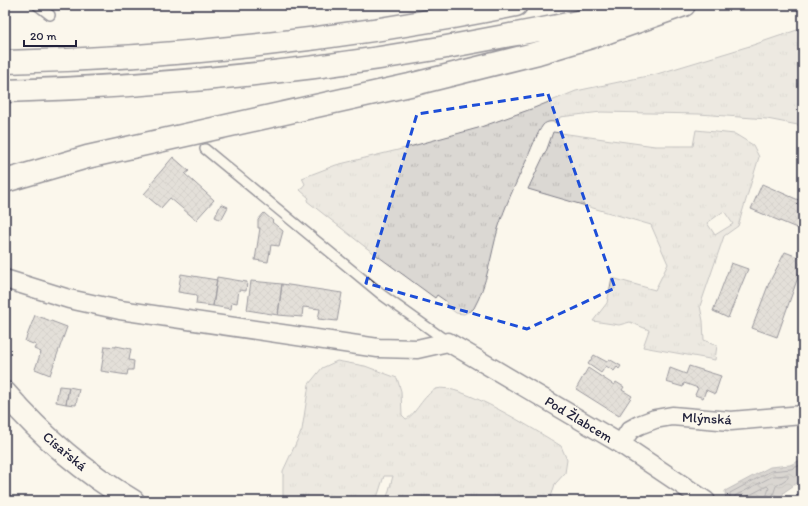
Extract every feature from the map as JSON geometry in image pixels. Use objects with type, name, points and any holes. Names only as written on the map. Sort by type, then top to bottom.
[{"type":"main road","points":[[5,62],[111,58],[245,47],[384,29],[457,17],[516,5]]},
{"type":"main road","points":[[5,91],[180,82],[318,67],[462,45],[650,5]]},
{"type":"main road","points":[[5,181],[87,157],[403,86],[538,53],[608,32],[684,5]]},
{"type":"main road","name":"Císařská","points":[[5,393],[48,438],[80,465],[115,491],[133,501]]},
{"type":"street","points":[[5,278],[69,299],[120,310],[378,348],[417,348],[448,342]]},
{"type":"street","name":"Pod Žlabcem","points":[[448,342],[621,444],[706,501]]},
{"type":"street","name":"Mlýnská","points":[[621,444],[630,430],[638,425],[655,419],[672,416],[731,421],[803,415]]},
{"type":"lane","points":[[37,5],[50,15]]},
{"type":"lane","points":[[205,149],[382,295],[448,342]]},
{"type":"highlighted area","points":[[548,94],[615,288],[527,329],[366,283],[417,114]]},
{"type":"green space","points":[[803,28],[803,126],[767,119],[699,114],[601,112],[560,117],[557,123],[550,122],[543,125],[504,212],[478,299],[473,309],[464,314],[456,313],[446,305],[447,302],[437,295],[435,298],[364,246],[307,201],[309,198],[300,190],[305,184],[302,178],[336,165],[478,128],[576,91],[657,74]]},
{"type":"green space","points":[[696,130],[735,134],[753,145],[759,157],[738,226],[724,236],[700,306],[703,321],[704,340],[717,345],[715,360],[643,347],[649,330],[630,322],[619,325],[593,321],[607,303],[612,278],[655,290],[668,264],[651,225],[528,189],[547,149],[553,132],[655,146],[693,146]],"holes":[[[724,211],[733,224],[715,235],[707,223]]]},
{"type":"green space","points":[[337,361],[365,366],[397,378],[401,391],[402,415],[406,419],[427,396],[436,389],[447,389],[480,400],[518,420],[561,446],[567,460],[565,473],[555,484],[551,497],[548,501],[386,501],[393,476],[384,476],[376,501],[283,501],[283,471],[302,430],[309,384],[322,368]]},
{"type":"water","points":[[803,459],[803,479],[784,492],[780,501],[726,501],[725,491],[770,467],[790,465]]},
{"type":"building","points":[[173,157],[189,171],[185,174],[214,200],[196,220],[170,198],[161,208],[144,194],[152,185],[151,183]]},
{"type":"building","points":[[762,184],[803,202],[803,220],[799,229],[751,209]]},
{"type":"building","points":[[221,204],[228,207],[221,220],[215,217]]},
{"type":"building","points":[[264,213],[283,231],[279,246],[271,245],[268,262],[255,260],[260,228],[258,228],[258,220]]},
{"type":"building","points":[[785,252],[803,259],[803,263],[777,337],[752,328],[769,283]]},
{"type":"building","points":[[731,263],[748,269],[728,318],[713,311]]},
{"type":"building","points":[[181,274],[217,280],[213,306],[196,304],[197,295],[178,292]]},
{"type":"building","points":[[217,277],[247,282],[246,291],[239,290],[237,303],[232,302],[231,309],[213,306]]},
{"type":"building","points":[[251,281],[282,284],[278,315],[247,310]]},
{"type":"building","points":[[282,284],[342,293],[337,321],[318,319],[320,309],[303,307],[302,317],[278,315]]},
{"type":"building","points":[[35,315],[67,327],[50,375],[35,369],[41,352],[34,349],[36,345],[25,341]]},
{"type":"building","points":[[105,346],[116,346],[131,349],[129,360],[134,361],[133,370],[128,370],[127,375],[101,371]]},
{"type":"building","points":[[594,355],[607,362],[609,359],[621,366],[619,369],[617,367],[614,371],[606,366],[601,373],[588,364]]},
{"type":"building","points":[[689,366],[721,376],[715,394],[706,390],[703,398],[695,395],[698,388],[684,383],[683,387],[666,382],[670,368],[686,374]]},
{"type":"building","points":[[588,368],[614,385],[616,382],[624,387],[622,390],[632,396],[619,416],[576,389]]},
{"type":"building","points":[[59,386],[69,387],[66,404],[56,402]]},
{"type":"building","points":[[69,387],[79,389],[76,405],[66,404]]}]
